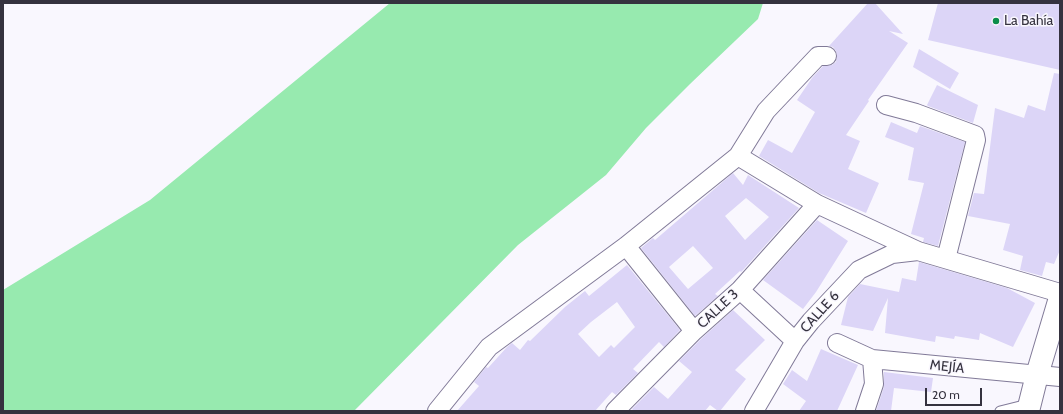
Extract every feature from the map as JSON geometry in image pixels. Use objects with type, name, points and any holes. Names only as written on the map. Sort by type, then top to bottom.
[{"type":"main road","points":[[1029,407],[1060,298]]},
{"type":"street","points":[[437,411],[489,347],[626,246],[738,156],[766,111],[818,56],[827,56]]},
{"type":"street","points":[[886,105],[916,113],[974,135],[976,140],[946,259]]},
{"type":"street","points":[[738,156],[817,204],[918,251],[1060,294]]},
{"type":"street","name":"CALLE 3","points":[[615,411],[694,331],[740,290],[817,204]]},
{"type":"street","points":[[626,246],[694,331]]},
{"type":"street","name":"CALLE 6","points":[[754,411],[794,341],[859,270],[892,254],[918,251]]},
{"type":"street","points":[[740,290],[794,341]]},
{"type":"street","name":"MEJÍA","points":[[837,343],[872,359],[1060,377]]},
{"type":"street","points":[[865,411],[874,384],[872,359]]},
{"type":"lane","points":[[1000,411],[1029,407]]},
{"type":"shaded area","points":[[390,3],[763,3],[758,19],[646,128],[606,175],[518,245],[354,411],[3,411],[3,290],[150,200]]},
{"type":"building","points":[[868,3],[875,3],[903,34],[889,31],[908,43],[868,100],[869,101],[846,135],[860,141],[848,169],[879,183],[866,213],[819,193],[759,156],[768,140],[792,153],[815,112],[797,100],[812,78],[823,66],[832,65],[836,62],[836,51],[833,47],[829,46]]},
{"type":"building","name":"La Bahía","points":[[938,3],[1060,3],[1060,70],[928,40]]},
{"type":"building","points":[[919,49],[959,73],[950,89],[913,67]]},
{"type":"building","points":[[1054,73],[1060,74],[1060,250],[1054,264],[1046,262],[1042,276],[1020,270],[1023,256],[1003,250],[1010,224],[968,216],[974,193],[984,194],[995,108],[1024,118],[1028,105],[1045,111]]},
{"type":"building","points":[[937,85],[978,105],[973,123],[927,105]]},
{"type":"building","points":[[891,122],[917,133],[920,126],[965,142],[938,246],[923,242],[924,238],[911,234],[924,183],[908,180],[914,148],[885,137]]},
{"type":"building","points":[[733,173],[743,185],[748,175],[799,208],[744,269],[715,294],[718,296],[695,316],[641,248],[653,238],[655,240]],"holes":[[[746,198],[769,217],[745,240],[725,216]],[[693,246],[713,268],[688,289],[669,267]]]},
{"type":"building","points":[[817,220],[848,241],[816,292],[803,309],[763,280]]},
{"type":"building","points":[[919,262],[1007,288],[1035,303],[1013,347],[980,333],[979,340],[955,336],[954,339],[936,336],[935,342],[885,333],[888,298],[873,331],[841,325],[848,297],[860,284],[899,292],[902,278],[916,281]]},
{"type":"building","points":[[627,265],[680,330],[664,347],[659,342],[633,369],[638,373],[616,395],[612,392],[595,411],[457,411],[479,386],[474,382],[486,367],[488,368],[507,347],[512,343],[520,350],[528,340],[530,341],[565,307],[585,291],[589,296]],"holes":[[[617,302],[635,327],[614,348],[611,345],[599,357],[578,334]]]},
{"type":"building","points":[[733,310],[765,340],[735,370],[746,379],[720,411],[710,405],[705,411],[634,411],[632,409],[654,387],[668,399],[692,372],[679,361]]},
{"type":"building","points":[[821,349],[858,365],[837,411],[799,411],[806,401],[783,384],[792,370],[807,381]]},
{"type":"building","points":[[884,372],[933,378],[931,392],[894,388],[891,411],[876,411],[884,387]]},
{"type":"place","name":"La Bahía","points":[[996,21]]}]
